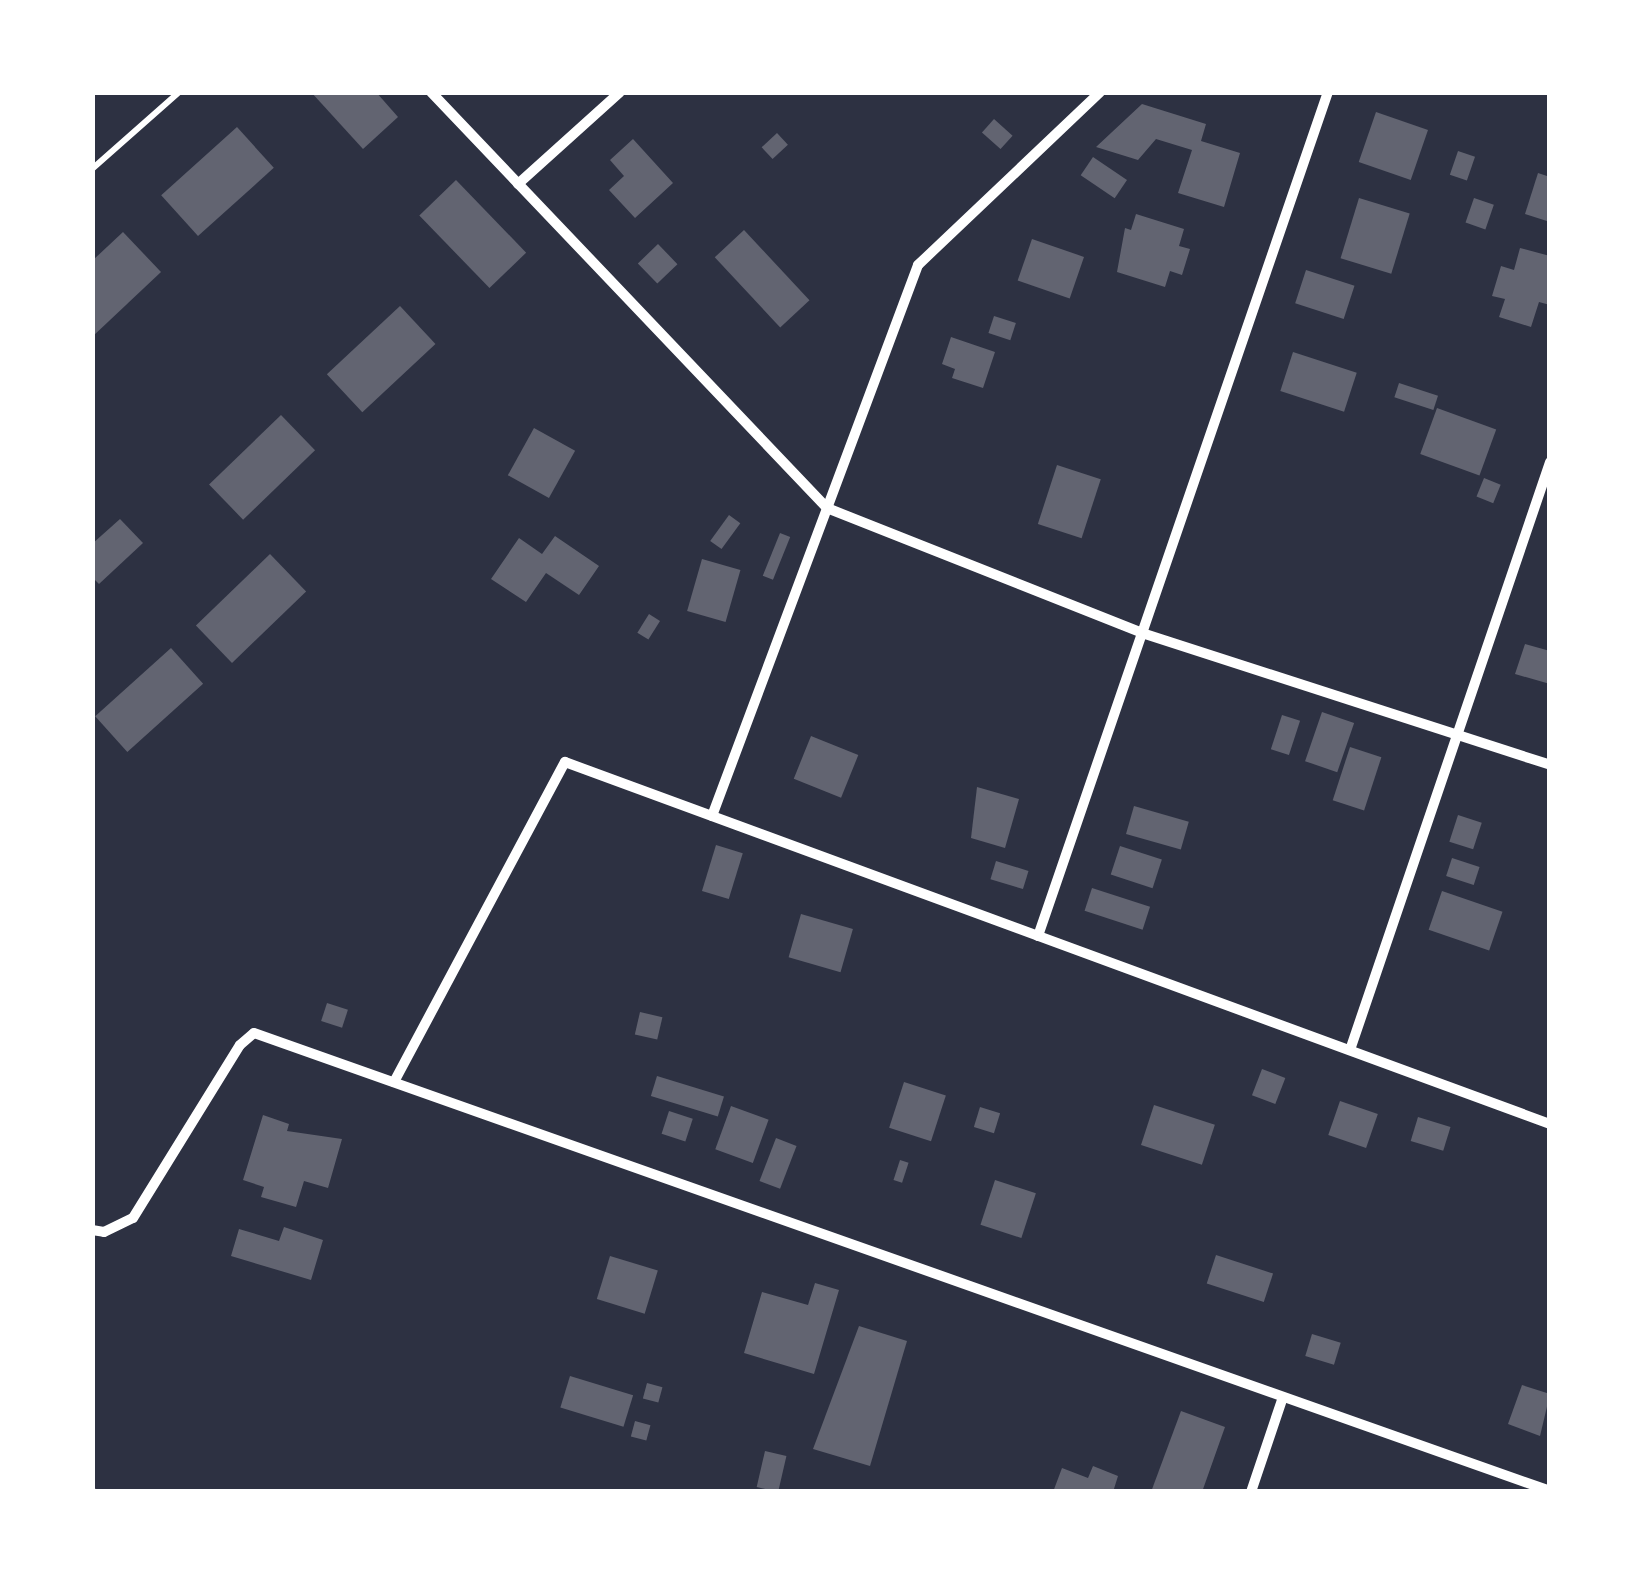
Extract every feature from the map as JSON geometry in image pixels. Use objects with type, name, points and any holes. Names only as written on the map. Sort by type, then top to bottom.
[{"type":"street","points":[[431,92],[827,508],[1142,632],[1550,764]]},
{"type":"street","points":[[518,184],[620,92]]},
{"type":"street","points":[[712,816],[918,265],[1100,92]]},
{"type":"street","points":[[1038,936],[1328,92]]},
{"type":"street","points":[[1350,1050],[1550,462]]},
{"type":"street","points":[[394,1082],[565,762],[1550,1124]]},
{"type":"street","points":[[92,1230],[104,1232],[132,1218],[240,1046],[254,1033],[1550,1491]]},
{"type":"street","points":[[1251,1492],[1283,1397]]},
{"type":"lane","points":[[92,170],[180,92]]},
{"type":"building","points":[[311,92],[376,92],[398,117],[363,149]]},
{"type":"building","points":[[1142,104],[1206,124],[1201,141],[1240,153],[1224,207],[1178,193],[1192,150],[1156,139],[1138,160],[1096,147]]},
{"type":"building","points":[[1376,112],[1428,130],[1411,180],[1359,162]]},
{"type":"building","points":[[994,119],[1013,136],[1001,149],[982,132]]},
{"type":"building","points":[[237,127],[274,168],[198,236],[161,195]]},
{"type":"building","points":[[777,133],[788,145],[773,159],[762,147]]},
{"type":"building","points":[[633,139],[673,183],[635,218],[609,190],[624,176],[610,160]]},
{"type":"building","points":[[1458,151],[1475,157],[1467,180],[1450,175]]},
{"type":"building","points":[[1093,157],[1127,180],[1115,198],[1081,175]]},
{"type":"building","points":[[1538,173],[1550,177],[1550,222],[1525,214]]},
{"type":"building","points":[[456,180],[526,253],[489,288],[419,215]]},
{"type":"building","points":[[1359,198],[1410,213],[1391,274],[1341,258]]},
{"type":"building","points":[[1474,198],[1494,205],[1485,229],[1466,223]]},
{"type":"building","points":[[1136,214],[1184,229],[1179,246],[1190,249],[1182,275],[1170,271],[1165,287],[1117,272],[1125,228],[1131,230]]},
{"type":"building","points":[[744,230],[809,300],[780,327],[715,257]]},
{"type":"building","points":[[123,232],[161,272],[92,337],[92,261]]},
{"type":"building","points":[[1032,239],[1084,257],[1070,299],[1018,281]]},
{"type":"building","points":[[658,244],[677,264],[657,284],[638,263]]},
{"type":"building","points":[[1520,248],[1550,256],[1550,305],[1539,302],[1531,327],[1499,317],[1505,299],[1492,296],[1501,266],[1514,270]]},
{"type":"building","points":[[1306,270],[1355,286],[1344,319],[1295,303]]},
{"type":"building","points":[[400,306],[435,344],[362,412],[327,374]]},
{"type":"building","points":[[994,316],[1016,323],[1010,340],[988,333]]},
{"type":"building","points":[[951,337],[995,352],[983,388],[952,378],[955,369],[942,364]]},
{"type":"building","points":[[1293,352],[1357,373],[1344,412],[1280,391]]},
{"type":"building","points":[[1399,383],[1438,396],[1433,410],[1394,397]]},
{"type":"building","points":[[1437,408],[1496,430],[1479,476],[1420,454]]},
{"type":"building","points":[[281,415],[315,450],[243,520],[209,484]]},
{"type":"building","points":[[534,428],[575,451],[549,498],[508,475]]},
{"type":"building","points":[[1057,465],[1101,479],[1082,538],[1038,524]]},
{"type":"building","points":[[1484,478],[1501,485],[1493,503],[1477,497]]},
{"type":"building","points":[[729,515],[740,523],[722,549],[710,541]]},
{"type":"building","points":[[120,519],[143,543],[99,584],[92,577],[92,544]]},
{"type":"building","points":[[780,533],[790,537],[773,580],[763,576]]},
{"type":"building","points":[[555,536],[599,566],[579,595],[546,573],[526,602],[491,579],[519,538],[542,554]]},
{"type":"building","points":[[270,554],[306,591],[232,663],[196,626]]},
{"type":"building","points":[[702,559],[740,570],[726,622],[687,611]]},
{"type":"building","points":[[649,614],[660,621],[648,640],[637,633]]},
{"type":"building","points":[[1525,644],[1550,651],[1550,684],[1515,674]]},
{"type":"building","points":[[171,648],[203,684],[127,752],[95,716]]},
{"type":"building","points":[[1322,712],[1354,723],[1337,772],[1305,761]]},
{"type":"building","points":[[1282,715],[1300,721],[1289,755],[1271,749]]},
{"type":"building","points":[[811,736],[858,755],[841,798],[794,779]]},
{"type":"building","points":[[1350,747],[1381,757],[1364,810],[1333,800]]},
{"type":"building","points":[[977,787],[1019,799],[1005,848],[971,838]]},
{"type":"building","points":[[1134,806],[1189,822],[1181,850],[1126,834]]},
{"type":"building","points":[[1458,815],[1482,823],[1473,849],[1449,842]]},
{"type":"building","points":[[716,845],[743,853],[729,899],[702,891]]},
{"type":"building","points":[[1120,846],[1162,860],[1153,888],[1111,875]]},
{"type":"building","points":[[1452,858],[1480,867],[1474,885],[1446,876]]},
{"type":"building","points":[[996,861],[1029,871],[1023,889],[990,879]]},
{"type":"building","points":[[1092,888],[1150,907],[1143,930],[1085,911]]},
{"type":"building","points":[[1442,891],[1503,912],[1489,951],[1429,930]]},
{"type":"building","points":[[801,914],[853,929],[841,972],[789,957]]},
{"type":"building","points":[[327,1003],[348,1010],[342,1028],[321,1021]]},
{"type":"building","points":[[640,1012],[662,1017],[657,1040],[635,1034]]},
{"type":"building","points":[[1262,1069],[1285,1078],[1275,1104],[1252,1095]]},
{"type":"building","points":[[657,1076],[724,1096],[718,1117],[651,1096]]},
{"type":"building","points":[[904,1082],[946,1096],[931,1141],[889,1128]]},
{"type":"building","points":[[1340,1101],[1378,1114],[1366,1148],[1328,1135]]},
{"type":"building","points":[[1154,1105],[1215,1125],[1202,1165],[1141,1145]]},
{"type":"building","points":[[731,1106],[769,1120],[753,1163],[715,1149]]},
{"type":"building","points":[[980,1107],[1000,1113],[994,1133],[974,1127]]},
{"type":"building","points":[[669,1111],[693,1119],[685,1142],[662,1134]]},
{"type":"building","points":[[263,1115],[289,1124],[287,1131],[342,1139],[328,1188],[304,1181],[296,1207],[261,1197],[264,1187],[243,1180]]},
{"type":"building","points":[[1418,1117],[1451,1127],[1443,1151],[1411,1141]]},
{"type":"building","points":[[776,1138],[797,1146],[780,1189],[760,1181]]},
{"type":"building","points":[[900,1160],[909,1163],[902,1183],[894,1180]]},
{"type":"building","points":[[995,1180],[1036,1193],[1021,1238],[980,1225]]},
{"type":"building","points":[[284,1227],[323,1240],[311,1280],[231,1256],[239,1229],[279,1241]]},
{"type":"building","points":[[1216,1255],[1273,1274],[1264,1302],[1207,1284]]},
{"type":"building","points":[[610,1256],[658,1271],[645,1314],[597,1299]]},
{"type":"building","points":[[815,1283],[839,1290],[814,1374],[744,1353],[762,1292],[808,1305]]},
{"type":"building","points":[[859,1326],[907,1341],[870,1466],[813,1449]]},
{"type":"building","points":[[1312,1334],[1341,1343],[1334,1365],[1305,1356]]},
{"type":"building","points":[[570,1376],[633,1395],[623,1427],[560,1408]]},
{"type":"building","points":[[647,1383],[662,1387],[658,1403],[643,1398]]},
{"type":"building","points":[[1522,1385],[1550,1394],[1540,1436],[1508,1424]]},
{"type":"building","points":[[1181,1411],[1225,1427],[1202,1492],[1151,1492]]},
{"type":"building","points":[[635,1421],[650,1425],[646,1441],[631,1436]]},
{"type":"building","points":[[765,1451],[786,1456],[778,1492],[757,1487]]},
{"type":"building","points":[[1093,1466],[1118,1476],[1113,1492],[1053,1492],[1062,1468],[1088,1478]]}]
